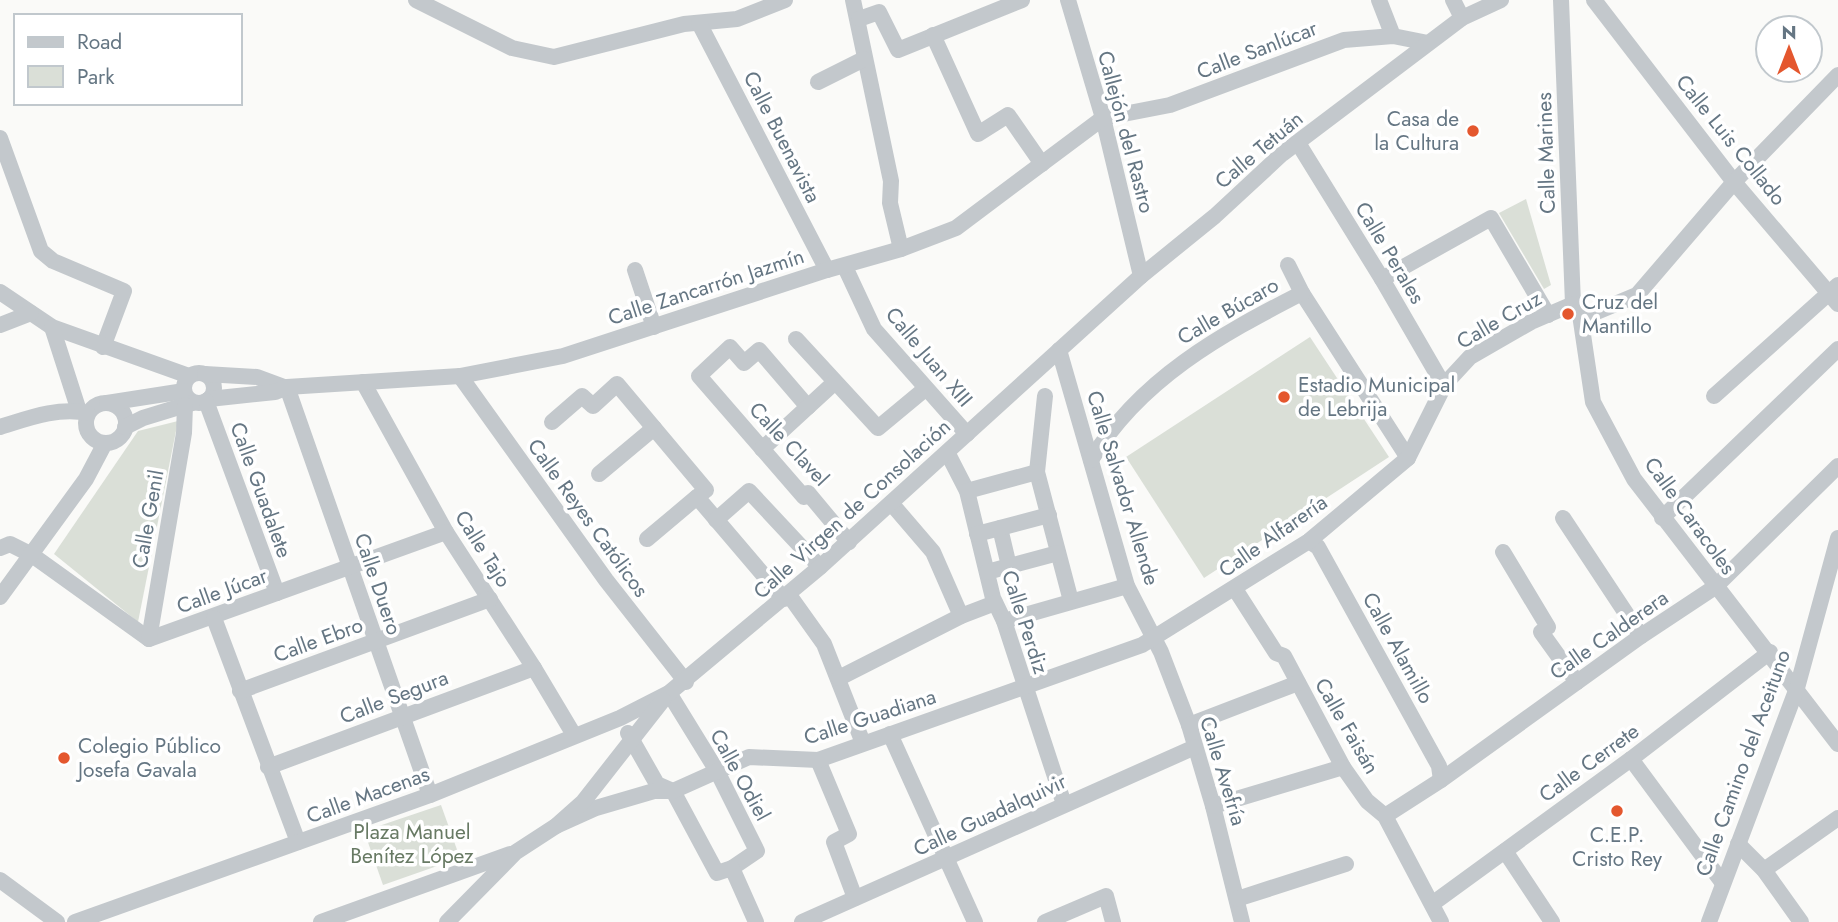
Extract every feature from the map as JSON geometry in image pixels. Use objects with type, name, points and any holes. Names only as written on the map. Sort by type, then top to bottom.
[{"type":"street","points":[[416,0],[512,48],[554,57],[699,23],[737,19],[785,0]]},
{"type":"street","points":[[853,0],[891,181],[890,203],[901,250]]},
{"type":"street","points":[[859,19],[879,12],[898,50],[1022,0]]},
{"type":"street","name":"Callejón del Rastro","points":[[1069,0],[1103,118],[1141,276]]},
{"type":"street","points":[[1379,0],[1393,36]]},
{"type":"street","points":[[1453,0],[1462,18]]},
{"type":"street","name":"Calle Tetuán","points":[[1059,350],[1141,276],[1298,143],[1462,18],[1501,0]]},
{"type":"street","name":"Calle Marines","points":[[1561,0],[1576,306]]},
{"type":"street","name":"Calle Luis Collado","points":[[1594,0],[1734,182],[1835,294]]},
{"type":"street","name":"Calle Buenavista","points":[[699,23],[827,270]]},
{"type":"street","points":[[933,35],[978,134],[1008,115],[1042,164]]},
{"type":"street","name":"Calle Sanlúcar","points":[[1103,118],[1170,105],[1344,40],[1393,36],[1427,43]]},
{"type":"street","points":[[818,82],[864,59]]},
{"type":"street","points":[[1576,306],[1589,315],[1637,295],[1734,182],[1838,75]]},
{"type":"street","name":"Calle Zancarrón Jazmín","points":[[196,393],[275,391],[285,387],[460,376],[563,356],[827,270],[847,272],[956,229],[1103,118]]},
{"type":"street","points":[[0,138],[41,251],[53,261],[124,291],[103,347]]},
{"type":"street","name":"Calle Perales","points":[[1298,143],[1444,386]]},
{"type":"street","points":[[1382,279],[1491,218],[1548,315]]},
{"type":"street","points":[[1288,265],[1302,293],[1408,458]]},
{"type":"street","points":[[635,270],[654,327]]},
{"type":"street","name":"Calle Juan XIII","points":[[847,272],[874,329],[967,434]]},
{"type":"street","points":[[0,292],[52,327],[103,347],[196,393]]},
{"type":"street","name":"Calle Búcaro","points":[[1091,460],[1112,425],[1186,357],[1302,293]]},
{"type":"street","points":[[1714,396],[1835,294]]},
{"type":"street","name":"Calle Cruz","points":[[1408,458],[1444,386],[1470,357],[1548,315],[1576,306]]},
{"type":"street","name":"Calle Caracoles","points":[[1576,306],[1593,402],[1634,479],[1715,587],[1770,652],[1838,744]]},
{"type":"street","points":[[0,325],[31,313]]},
{"type":"street","points":[[52,327],[84,412],[88,433],[92,438],[105,443],[118,439],[126,420],[119,408],[106,403]]},
{"type":"street","points":[[796,339],[878,428],[925,389]]},
{"type":"street","name":"Calle Clavel","points":[[808,407],[759,350],[744,362],[730,347],[699,376],[804,496],[808,493],[849,542]]},
{"type":"street","points":[[1662,519],[1838,349]]},
{"type":"street","name":"Calle Virgen de Consolación","points":[[669,693],[849,542],[1059,350]]},
{"type":"street","name":"Calle Salvador Allende","points":[[1059,350],[1126,586],[1153,635]]},
{"type":"street","name":"Calle Reyes Católicos","points":[[460,376],[606,580],[685,682]]},
{"type":"street","name":"Calle Zancarrón Jazmín","points":[[196,393],[257,377],[285,387]]},
{"type":"street","name":"Calle Tajo","points":[[363,382],[446,532],[534,668],[574,736]]},
{"type":"street","points":[[762,449],[835,382]]},
{"type":"street","points":[[552,422],[582,396],[593,406],[617,384],[654,428],[702,494],[716,520],[786,597],[824,644],[863,743]]},
{"type":"street","name":"Calle Duero","points":[[285,387],[376,641],[400,717],[430,795]]},
{"type":"street","points":[[0,427],[41,414],[84,412],[99,404],[196,393]]},
{"type":"street","points":[[125,427],[196,393]]},
{"type":"street","name":"Calle Guadalete","points":[[196,393],[277,593]]},
{"type":"street","name":"Calle Genil","points":[[149,639],[184,433],[196,393]]},
{"type":"street","points":[[1045,396],[1037,472],[1071,601]]},
{"type":"street","points":[[599,474],[654,428]]},
{"type":"street","points":[[0,597],[86,480],[105,443]]},
{"type":"street","name":"Calle Perdiz","points":[[948,454],[967,491],[995,603],[1004,621],[1064,804]]},
{"type":"street","name":"Calle Alfarería","points":[[1153,635],[1235,590],[1309,541],[1408,458]]},
{"type":"street","name":"Calle Calderera","points":[[1385,817],[1441,780],[1641,636],[1715,587],[1838,466]]},
{"type":"street","points":[[967,491],[1037,472]]},
{"type":"street","points":[[716,520],[749,491],[820,567]]},
{"type":"street","points":[[647,540],[702,494]]},
{"type":"street","points":[[891,503],[933,552],[961,616]]},
{"type":"street","points":[[977,534],[1048,515]]},
{"type":"street","points":[[1563,518],[1641,636]]},
{"type":"street","points":[[999,528],[1009,566]]},
{"type":"street","name":"Calle Júcar","points":[[149,639],[214,618],[446,532]]},
{"type":"street","name":"Calle Camino del Aceituno","points":[[1709,922],[1797,688],[1838,537]]},
{"type":"street","name":"Calle Alamillo","points":[[1309,541],[1318,547],[1438,766],[1441,780]]},
{"type":"street","points":[[0,548],[10,544],[32,555],[149,639]]},
{"type":"street","points":[[1503,552],[1548,627],[1541,632],[1577,682]]},
{"type":"street","points":[[987,572],[1058,553]]},
{"type":"street","points":[[1004,621],[1126,586]]},
{"type":"street","name":"Calle Faisán","points":[[1235,590],[1276,653],[1284,656],[1343,767],[1367,801],[1385,817],[1441,922]]},
{"type":"street","name":"Calle Ebro","points":[[240,691],[489,599]]},
{"type":"street","points":[[839,678],[961,616],[995,603]]},
{"type":"street","points":[[214,618],[298,842]]},
{"type":"street","name":"Calle Guadiana","points":[[556,826],[596,808],[654,791],[673,791],[749,757],[818,760],[1142,645],[1153,635]]},
{"type":"street","name":"Calle Avefría","points":[[1153,635],[1189,725],[1213,806],[1241,922]]},
{"type":"street","name":"Calle Cerrete","points":[[1432,904],[1631,759],[1770,652]]},
{"type":"street","name":"Calle Segura","points":[[268,767],[534,668]]},
{"type":"street","points":[[1189,725],[1298,683]]},
{"type":"street","points":[[447,922],[516,852],[556,826],[583,802],[669,693]]},
{"type":"street","name":"Calle Macenas","points":[[75,922],[430,795],[620,718],[669,693]]},
{"type":"street","name":"Calle Odiel","points":[[669,693],[717,771],[757,851],[732,868]]},
{"type":"street","points":[[620,718],[657,784],[673,791],[717,873],[732,868],[756,922]]},
{"type":"street","points":[[890,733],[975,922]]},
{"type":"street","name":"Calle Guadalquivir","points":[[802,922],[1195,747]]},
{"type":"street","points":[[1631,759],[1722,882]]},
{"type":"street","points":[[818,760],[849,834],[834,842],[855,898]]},
{"type":"street","points":[[1213,806],[1343,767]]},
{"type":"street","points":[[1764,870],[1838,818]]},
{"type":"street","points":[[1738,844],[1764,870],[1801,922]]},
{"type":"street","points":[[1505,851],[1552,922]]},
{"type":"street","points":[[321,922],[516,852]]},
{"type":"street","points":[[1237,898],[1346,864]]},
{"type":"street","points":[[0,880],[57,922]]},
{"type":"street","points":[[1045,922],[1106,896],[1113,922]]},
{"type":"green space","points":[[1526,199],[1551,285],[1544,289],[1499,213]]},
{"type":"green space","name":"Estadio Municipal de Lebrija","points":[[1310,337],[1389,457],[1204,578],[1126,457]]},
{"type":"green space","points":[[178,421],[138,622],[54,554],[138,431]]},
{"type":"green space","name":"Plaza Manuel Benítez López","points":[[441,805],[460,858],[383,885],[364,831]]},
{"type":"place","name":"Casa de la Cultura","points":[[1473,131]]},
{"type":"place","name":"Cruz del Mantillo","points":[[1568,314]]},
{"type":"place","name":"Estadio Municipal de Lebrija","points":[[1284,397]]},
{"type":"place","name":"Colegio Público Josefa Gavala","points":[[64,758]]},
{"type":"place","name":"C.E.P. Cristo Rey","points":[[1617,811]]}]
